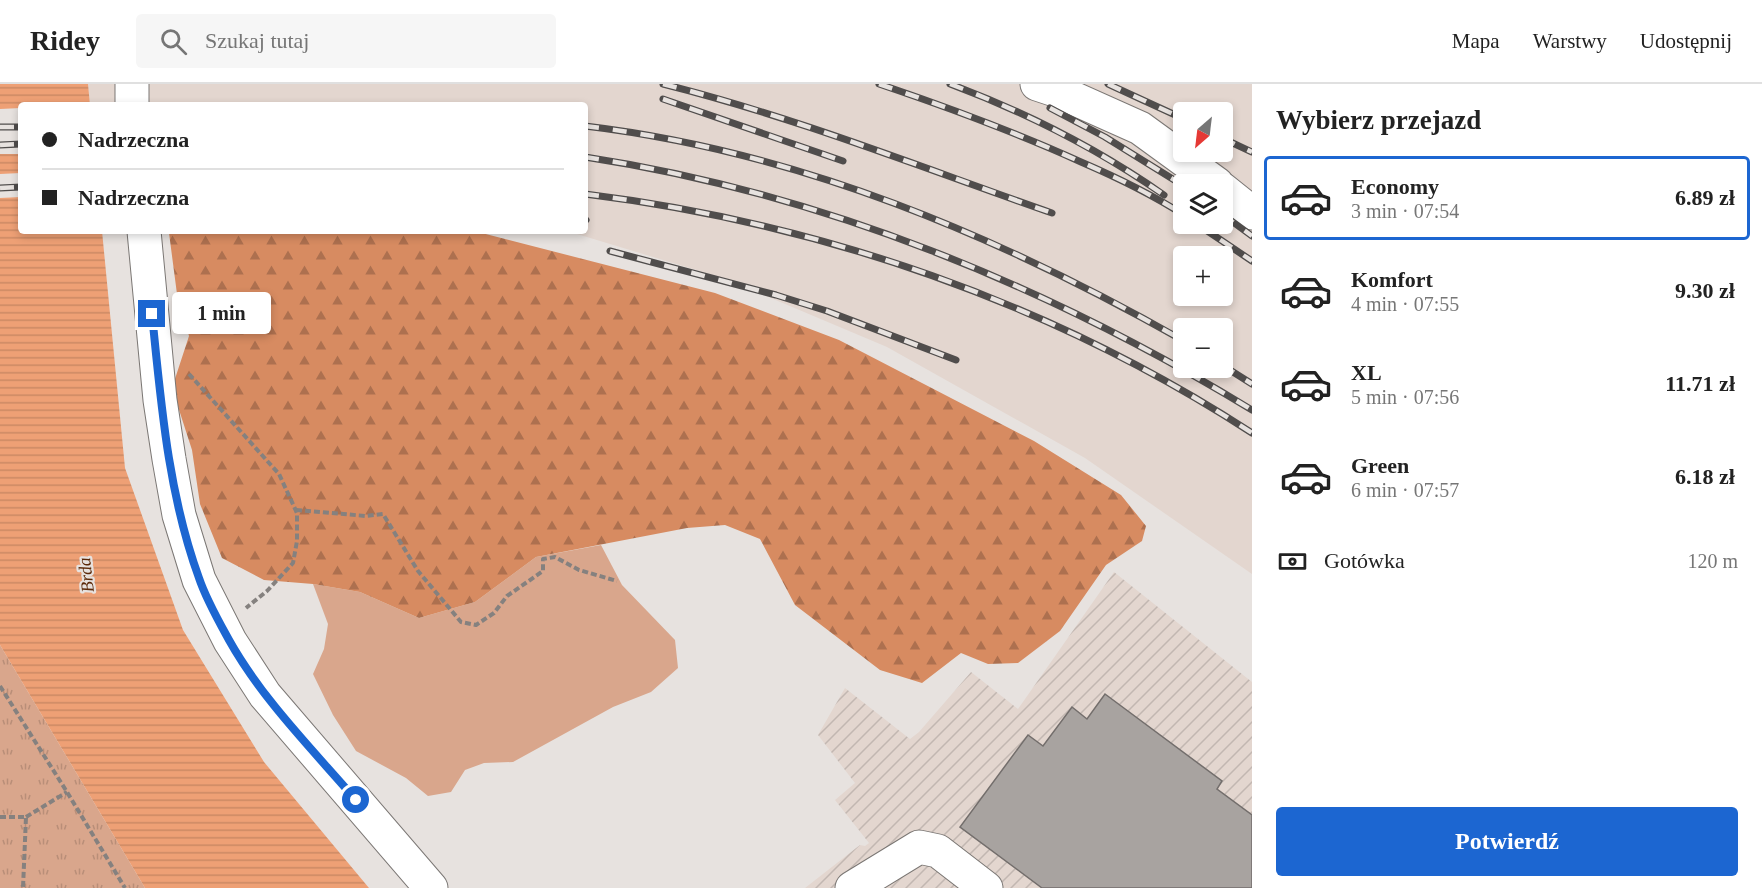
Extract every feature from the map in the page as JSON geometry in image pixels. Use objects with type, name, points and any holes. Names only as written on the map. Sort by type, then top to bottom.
[{"type":"street","points":[[132,84],[132,102]]},
{"type":"street","points":[[1037,84],[1140,128],[1202,174]]},
{"type":"street","points":[[1233,198],[1252,213]]},
{"type":"street","points":[[144,234],[160,400],[179,514],[199,580],[230,641],[265,695],[432,888]]},
{"type":"street","points":[[852,888],[919,847],[938,851],[986,888]]},
{"type":"path","points":[[185,369],[279,474],[296,510],[297,542],[293,563],[267,591],[222,627]]},
{"type":"path","points":[[296,510],[366,516],[383,514],[418,571],[460,622],[476,625],[494,613],[507,597],[543,571],[543,559],[555,557],[579,570],[617,581]]},
{"type":"path","points":[[0,686],[125,888]]},
{"type":"path","points":[[0,817],[26,818],[67,792]]},
{"type":"path","points":[[23,888],[26,818]]},
{"type":"shaded area","points":[[88,84],[1252,84],[1252,574],[1085,458],[887,347],[726,279],[577,234],[588,234],[588,102],[90,102]]},
{"type":"shaded area","points":[[1114,572],[1252,682],[1252,888],[805,888],[860,845],[865,846],[869,843],[835,800],[855,783],[818,735],[845,688],[910,739],[919,732],[971,672],[1018,709]]},
{"type":"green space","points":[[169,234],[486,234],[715,293],[839,340],[1034,441],[1121,495],[1146,526],[1142,541],[1106,565],[1060,631],[1018,663],[988,664],[961,653],[922,683],[880,670],[795,605],[760,539],[725,525],[687,528],[536,557],[475,602],[419,618],[360,592],[313,584],[264,580],[222,558],[200,504],[192,450],[172,388],[189,336],[177,294]]},
{"type":"green space","points":[[601,545],[622,585],[675,640],[678,668],[651,692],[613,707],[513,762],[484,763],[465,770],[451,792],[428,796],[406,778],[356,751],[333,715],[313,674],[324,649],[328,624],[313,584],[360,592],[419,618],[475,602],[536,557]]},
{"type":"green space","points":[[0,645],[145,888],[0,888]]},
{"type":"water","name":"Brda","points":[[0,84],[88,84],[90,102],[18,102],[18,234],[102,234],[125,468],[183,630],[264,762],[369,888],[145,888],[0,645]]},
{"type":"pier","points":[[18,108],[18,154],[0,154],[0,109]]},
{"type":"pier","points":[[18,173],[18,197],[0,198],[0,174]]},
{"type":"building","points":[[1105,694],[1222,781],[1217,789],[1252,815],[1252,888],[1042,888],[960,827],[1028,735],[1043,746],[1072,707],[1087,719]]},
{"type":"railway","points":[[663,84],[810,127],[1052,213]]},
{"type":"railway","points":[[879,84],[981,120],[1056,151],[1133,186],[1173,208]]},
{"type":"railway","points":[[950,84],[1033,119],[1087,147],[1164,195]]},
{"type":"railway","points":[[1108,84],[1173,114]]},
{"type":"railway","points":[[663,99],[843,161]]},
{"type":"railway","points":[[1050,108],[1105,137],[1173,179]]},
{"type":"railway","points":[[588,126],[664,138],[742,155],[819,177],[895,204],[969,233],[1042,267],[1173,335]]},
{"type":"railway","points":[[0,127],[18,127]]},
{"type":"railway","points":[[1233,143],[1252,152]]},
{"type":"railway","points":[[0,145],[18,144]]},
{"type":"railway","points":[[588,158],[673,173],[761,194],[846,220],[931,251],[1014,285],[1095,323],[1252,410]]},
{"type":"railway","points":[[0,188],[18,187]]},
{"type":"railway","points":[[588,194],[673,207],[761,225],[847,248],[932,276],[1015,308],[1097,345],[1176,387],[1252,433]]},
{"type":"railway","points":[[1233,222],[1252,236]]},
{"type":"railway","points":[[1212,234],[1252,261]]},
{"type":"railway","points":[[610,251],[776,295],[827,311],[956,360]]},
{"type":"railway","points":[[1233,372],[1252,384]]},
{"type":"route","points":[[152,314],[160,400],[169,459],[179,514],[199,580],[230,641],[265,695],[356,800]]}]
